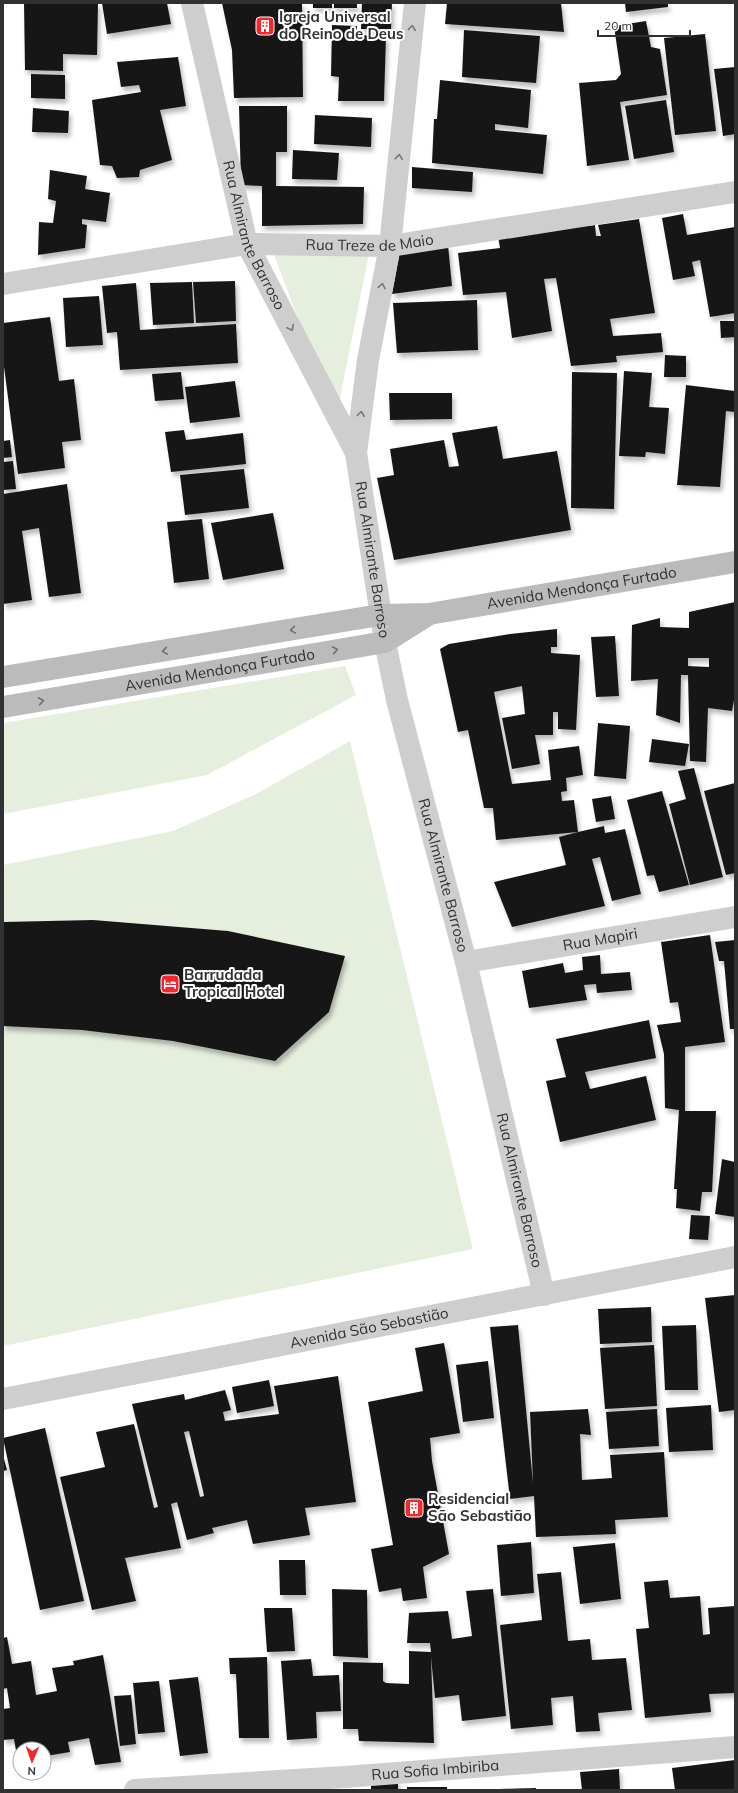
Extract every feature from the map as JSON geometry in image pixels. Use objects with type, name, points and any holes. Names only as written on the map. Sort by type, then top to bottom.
[{"type":"street","name":"Rua Almirante Barroso","points":[[192,3],[247,244],[356,453]]},
{"type":"street","name":"Rua Almirante Barroso","points":[[415,3],[390,246],[368,360],[356,453],[384,642],[397,700],[466,962],[544,1295]]},
{"type":"street","name":"Rua Treze de Maio","points":[[3,284],[247,244],[390,246],[735,192]]},
{"type":"street","name":"Avenida Mendonça Furtado","points":[[3,677],[380,615],[429,614],[735,562]]},
{"type":"street","name":"Avenida Mendonça Furtado","points":[[3,707],[384,642],[429,614]]},
{"type":"street","name":"Rua Mapiri","points":[[466,962],[735,917]]},
{"type":"street","name":"Avenida São Sebastião","points":[[3,1399],[735,1257]]},
{"type":"street","name":"Rua Sofia Imbiriba","points":[[135,1790],[345,1778],[735,1747]]},
{"type":"green space","points":[[371,244],[336,418],[274,255]]},
{"type":"green space","points":[[345,666],[356,695],[207,775],[3,814],[3,723]]},
{"type":"green space","points":[[350,741],[473,1249],[3,1346],[3,865],[173,831],[256,794]]},
{"type":"building","points":[[24,3],[98,3],[97,55],[63,54],[63,71],[25,70]]},
{"type":"building","points":[[102,3],[167,3],[171,24],[107,34]]},
{"type":"building","points":[[222,3],[302,3],[303,97],[234,98],[232,50]]},
{"type":"building","points":[[313,3],[332,3],[332,8],[313,8]]},
{"type":"building","points":[[334,3],[357,3],[357,8],[334,8]]},
{"type":"building","points":[[362,3],[392,3],[391,29],[361,29]]},
{"type":"building","points":[[447,3],[561,3],[564,32],[445,24]]},
{"type":"building","points":[[625,3],[668,3],[668,7],[626,12]]},
{"type":"building","points":[[646,21],[651,47],[660,49],[667,95],[620,102],[629,160],[587,166],[579,83],[616,80],[621,74],[614,26]]},
{"type":"building","points":[[332,25],[357,26],[356,35],[386,36],[384,101],[338,101],[339,77],[331,76]]},
{"type":"building","points":[[464,30],[540,36],[536,83],[462,77]]},
{"type":"building","points":[[705,34],[716,131],[675,135],[664,38]]},
{"type":"building","points":[[178,57],[186,106],[160,110],[172,160],[140,170],[139,177],[117,178],[112,166],[100,165],[92,100],[141,92],[139,85],[121,87],[117,62]]},
{"type":"building","points":[[735,67],[735,134],[723,136],[714,69]]},
{"type":"building","points":[[31,74],[65,75],[65,99],[31,98]]},
{"type":"building","points":[[440,80],[531,90],[528,128],[495,124],[495,130],[547,135],[543,174],[432,163],[434,119],[437,119]]},
{"type":"building","points":[[666,100],[674,152],[634,159],[625,106]]},
{"type":"building","points":[[239,106],[287,106],[287,152],[276,152],[276,186],[364,187],[363,224],[262,226],[262,186],[241,185]]},
{"type":"building","points":[[33,108],[69,111],[68,133],[32,132]]},
{"type":"building","points":[[315,115],[372,118],[371,147],[314,144]]},
{"type":"building","points":[[293,150],[339,153],[337,180],[292,179]]},
{"type":"building","points":[[412,167],[473,172],[472,192],[412,188]]},
{"type":"building","points":[[50,170],[87,176],[85,189],[110,193],[106,222],[82,219],[82,224],[87,225],[85,248],[38,255],[39,222],[53,223],[56,201],[48,199]]},
{"type":"building","points":[[683,214],[687,235],[735,227],[735,313],[710,317],[700,260],[692,262],[695,276],[673,280],[662,218]]},
{"type":"building","points":[[639,219],[655,313],[610,319],[613,336],[661,333],[663,352],[616,356],[617,362],[571,366],[556,278],[544,279],[552,331],[512,338],[506,292],[463,295],[458,253],[500,248],[498,236],[595,225],[596,236],[601,236],[598,225]]},
{"type":"building","points":[[448,245],[452,286],[392,294],[400,251]]},
{"type":"building","points":[[235,281],[236,321],[196,323],[193,282]]},
{"type":"building","points":[[192,282],[194,323],[153,325],[150,283]]},
{"type":"building","points":[[136,283],[140,330],[236,324],[238,363],[120,370],[117,332],[107,333],[102,286]]},
{"type":"building","points":[[99,296],[103,345],[66,347],[63,298]]},
{"type":"building","points":[[477,300],[478,350],[397,353],[393,303]]},
{"type":"building","points":[[50,317],[59,381],[74,379],[81,440],[62,442],[65,468],[18,474],[3,359],[3,323]]},
{"type":"building","points":[[720,321],[735,321],[735,337],[721,338]]},
{"type":"building","points":[[665,355],[686,356],[686,377],[664,377]]},
{"type":"building","points":[[624,371],[652,373],[649,407],[669,408],[665,454],[646,452],[645,457],[619,456]]},
{"type":"building","points":[[181,372],[184,399],[155,401],[152,374]]},
{"type":"building","points":[[572,372],[617,373],[614,509],[571,508]]},
{"type":"building","points":[[235,381],[240,417],[190,423],[185,387]]},
{"type":"building","points":[[686,385],[735,391],[735,412],[726,411],[720,487],[677,485]]},
{"type":"building","points":[[389,393],[452,393],[452,419],[390,420]]},
{"type":"building","points":[[497,426],[503,459],[557,451],[571,530],[394,560],[377,478],[394,475],[390,449],[444,440],[449,467],[459,466],[452,433]]},
{"type":"building","points":[[184,430],[186,440],[243,433],[246,464],[171,472],[165,432]]},
{"type":"building","points":[[10,440],[12,457],[3,458],[3,441]]},
{"type":"building","points":[[13,461],[16,489],[3,490],[3,462]]},
{"type":"building","points":[[244,469],[249,508],[185,515],[180,475]]},
{"type":"building","points":[[67,484],[81,593],[49,597],[39,528],[22,531],[32,600],[3,604],[3,494]]},
{"type":"building","points":[[273,513],[284,569],[223,580],[211,523]]},
{"type":"building","points":[[202,519],[209,579],[174,583],[167,522]]},
{"type":"building","points":[[735,602],[735,695],[732,711],[708,708],[706,762],[690,761],[688,675],[681,675],[680,723],[656,715],[658,679],[631,681],[632,625],[660,618],[660,627],[689,628],[689,612]],"holes":[[[688,658],[709,658],[709,667],[688,666]]]},
{"type":"building","points":[[557,629],[557,647],[551,647],[551,653],[580,655],[576,730],[558,729],[558,712],[553,712],[553,735],[535,735],[540,764],[512,769],[502,718],[525,714],[522,686],[494,692],[512,784],[551,780],[548,750],[579,746],[583,775],[566,778],[567,791],[561,792],[562,801],[574,800],[578,832],[496,840],[493,808],[484,808],[468,730],[458,732],[440,649],[449,644],[510,634]]},
{"type":"building","points":[[615,636],[619,696],[596,697],[591,637]]},
{"type":"building","points":[[598,723],[630,726],[626,779],[594,776]]},
{"type":"building","points":[[652,739],[689,744],[685,766],[649,762]]},
{"type":"building","points":[[694,768],[723,877],[690,885],[669,804],[686,799],[678,771]]},
{"type":"building","points":[[735,783],[735,873],[726,875],[704,791]]},
{"type":"building","points":[[662,791],[689,885],[659,892],[654,875],[647,876],[627,800]]},
{"type":"building","points":[[611,796],[615,819],[596,822],[592,799]]},
{"type":"building","points":[[604,826],[605,833],[625,829],[641,894],[612,901],[600,857],[592,859],[605,906],[512,927],[494,882],[566,865],[559,837]]},
{"type":"building","name":"Barrudada Tropical Hotel","points":[[93,920],[228,931],[345,956],[329,1012],[275,1061],[173,1041],[82,1030],[3,1026],[3,922]]},
{"type":"building","points":[[710,935],[725,1042],[685,1047],[685,1111],[716,1111],[712,1192],[702,1192],[700,1211],[676,1208],[677,1189],[674,1189],[679,1110],[665,1108],[664,1054],[657,1025],[681,1022],[678,1002],[670,1003],[661,942]]},
{"type":"building","points":[[735,940],[735,1029],[730,1029],[724,961],[719,961],[715,942]]},
{"type":"building","points":[[600,955],[601,974],[630,972],[632,990],[597,993],[596,984],[584,985],[587,1000],[529,1008],[522,971],[563,963],[565,973],[583,970],[582,957]]},
{"type":"building","points":[[649,1020],[656,1058],[585,1072],[590,1089],[646,1076],[656,1120],[560,1142],[546,1081],[566,1077],[556,1039]]},
{"type":"building","points":[[722,1159],[735,1162],[735,1217],[715,1214]]},
{"type":"building","points":[[691,1215],[710,1216],[708,1240],[689,1239]]},
{"type":"building","points":[[735,1295],[735,1410],[719,1412],[705,1298]]},
{"type":"building","points":[[651,1307],[652,1342],[600,1344],[598,1309]]},
{"type":"building","points":[[518,1325],[533,1483],[530,1412],[588,1409],[591,1435],[580,1434],[582,1480],[612,1478],[610,1455],[664,1452],[668,1517],[615,1520],[616,1534],[536,1537],[534,1496],[510,1499],[490,1327]]},
{"type":"building","points":[[696,1325],[698,1390],[665,1390],[662,1326]]},
{"type":"building","points":[[444,1343],[460,1433],[430,1438],[432,1461],[449,1554],[423,1567],[427,1598],[403,1601],[401,1588],[379,1592],[371,1549],[393,1545],[368,1402],[423,1391],[415,1348]]},
{"type":"building","points":[[654,1345],[657,1406],[605,1409],[600,1348]]},
{"type":"building","points":[[488,1361],[494,1418],[463,1422],[456,1365]]},
{"type":"building","points":[[338,1376],[356,1502],[305,1508],[310,1535],[253,1544],[247,1520],[212,1528],[214,1533],[187,1540],[177,1502],[171,1504],[181,1548],[125,1558],[136,1601],[92,1610],[60,1477],[105,1467],[96,1432],[134,1424],[154,1508],[158,1507],[132,1404],[184,1394],[185,1400],[225,1390],[231,1410],[223,1412],[225,1421],[279,1414],[274,1386]],"holes":[[[189,1431],[204,1496],[200,1497],[184,1432]]]},
{"type":"building","points":[[269,1380],[274,1406],[237,1413],[232,1387]]},
{"type":"building","points":[[711,1405],[713,1450],[669,1452],[666,1408]]},
{"type":"building","points":[[657,1409],[659,1446],[609,1449],[606,1412]]},
{"type":"building","points":[[45,1428],[84,1601],[40,1610],[3,1438]]},
{"type":"building","points":[[3,1455],[7,1470],[3,1471]]},
{"type":"building","points":[[531,1542],[534,1593],[501,1596],[497,1545]]},
{"type":"building","points":[[615,1543],[621,1599],[580,1604],[573,1547]]},
{"type":"building","points":[[279,1560],[305,1560],[306,1595],[280,1595]]},
{"type":"building","points":[[561,1572],[568,1641],[590,1639],[592,1660],[626,1658],[632,1710],[598,1713],[600,1731],[576,1732],[573,1696],[551,1698],[553,1725],[511,1729],[500,1625],[542,1620],[537,1574]]},
{"type":"building","points":[[668,1580],[670,1598],[700,1596],[703,1635],[710,1634],[708,1608],[735,1606],[735,1693],[709,1694],[711,1712],[645,1718],[636,1629],[649,1628],[644,1582]]},
{"type":"building","points":[[332,1589],[367,1590],[368,1658],[333,1656]]},
{"type":"building","points":[[493,1589],[506,1716],[462,1721],[459,1695],[435,1698],[431,1657],[434,1743],[359,1741],[358,1729],[343,1729],[343,1662],[383,1663],[383,1681],[386,1683],[409,1684],[409,1651],[431,1652],[430,1643],[407,1643],[409,1613],[448,1611],[452,1639],[472,1636],[466,1591]]},
{"type":"building","points":[[264,1608],[292,1608],[295,1651],[267,1652]]},
{"type":"building","points":[[7,1637],[12,1664],[31,1661],[36,1695],[57,1691],[52,1668],[74,1665],[73,1661],[103,1655],[121,1762],[95,1765],[89,1738],[68,1742],[70,1752],[52,1755],[52,1741],[14,1741],[14,1739],[3,1740],[3,1709],[10,1708],[7,1688],[3,1689],[3,1638]]},
{"type":"building","points":[[267,1657],[269,1738],[239,1738],[236,1674],[230,1674],[229,1658]]},
{"type":"building","points":[[311,1659],[313,1676],[339,1675],[341,1711],[316,1712],[317,1738],[287,1740],[281,1661]]},
{"type":"building","points":[[198,1677],[208,1753],[180,1756],[169,1680]]},
{"type":"building","points":[[159,1681],[165,1732],[138,1734],[133,1683]]},
{"type":"building","points":[[131,1695],[136,1744],[120,1746],[114,1696]]},
{"type":"building","points":[[735,1760],[735,1790],[675,1790],[672,1768]]},
{"type":"building","points":[[619,1769],[620,1790],[582,1790],[580,1772]]},
{"type":"building","points":[[398,1780],[398,1790],[371,1790],[371,1781]]},
{"type":"building","points":[[407,1787],[447,1787],[447,1790],[407,1790]]},
{"type":"building","points":[[536,1788],[536,1790],[499,1790],[499,1789]]},
{"type":"place","name":"Igreja Universal do Reino de Deus","points":[[265,26]]},
{"type":"place","name":"Barrudada Tropical Hotel","points":[[170,984]]},
{"type":"place","name":"Residencial São Sebastião","points":[[414,1508]]}]
